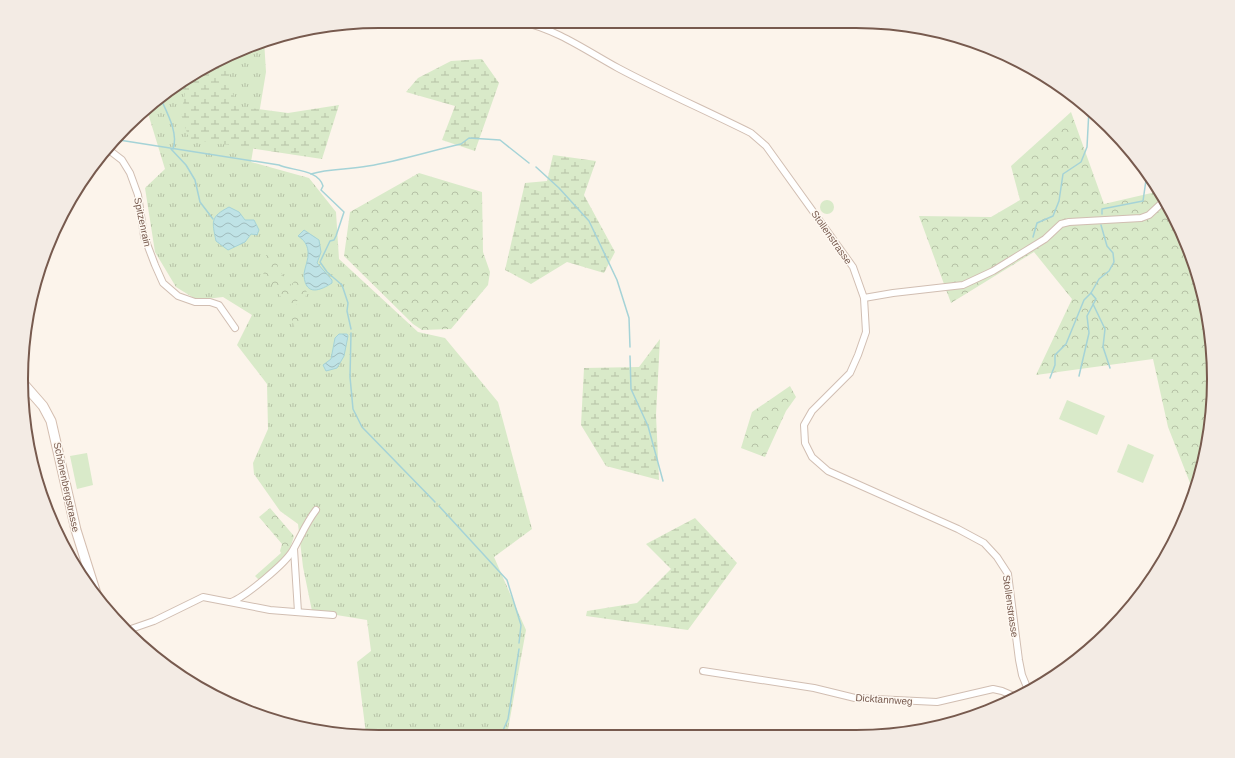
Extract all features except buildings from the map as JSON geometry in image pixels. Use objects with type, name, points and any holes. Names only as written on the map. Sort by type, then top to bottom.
[{"type":"street","name":"Stollenstrasse","points":[[542,28],[589,51],[618,68],[751,133],[760,139],[854,267],[864,298],[866,332],[858,355],[850,373],[812,411],[804,425],[804,443],[812,457],[828,471],[958,529],[984,543],[997,557],[1008,574],[1019,660],[1022,675],[1026,686]]},
{"type":"street","name":"Spitzenrain","points":[[112,152],[122,160],[130,173],[138,195],[144,236],[163,283],[178,296],[195,302],[210,302],[219,305],[234,328]]},
{"type":"street","points":[[864,298],[901,292],[963,286],[993,271],[1034,246],[1061,224],[1070,222],[1141,218],[1149,214],[1160,204]]},
{"type":"street","name":"Schönenbergstrasse","points":[[28,389],[44,406],[51,421],[76,530],[92,581]]},
{"type":"street","points":[[230,602],[244,595],[286,560],[306,524],[316,510]]},
{"type":"street","points":[[294,548],[298,612]]},
{"type":"street","points":[[132,628],[203,597],[270,610],[333,615]]},
{"type":"street","name":"Dicktannweg","points":[[703,672],[814,688],[855,698],[937,702],[992,689],[1010,694]]},
{"type":"green space","points":[[264,48],[266,72],[251,162],[309,178],[336,212],[339,259],[418,332],[445,338],[498,402],[532,529],[494,557],[526,630],[508,730],[365,729],[357,662],[371,651],[367,620],[312,611],[303,567],[298,524],[280,511],[254,474],[253,463],[268,429],[267,384],[237,345],[252,315],[223,297],[197,300],[176,287],[155,252],[145,188],[165,169],[148,115],[184,87],[203,75],[224,64]]},
{"type":"green space","points":[[482,59],[499,83],[475,151],[442,140],[455,106],[406,92],[418,78],[451,61]]},
{"type":"green space","points":[[227,63],[235,106],[288,113],[339,105],[322,159],[189,139],[181,114],[185,94],[183,88],[203,75]]},
{"type":"green space","points":[[1071,112],[1104,204],[1153,193],[1160,204],[1171,224],[1188,266],[1195,288],[1204,333],[1207,379],[1204,425],[1195,470],[1191,484],[1168,427],[1153,359],[1036,375],[1072,299],[1034,252],[951,303],[919,216],[991,217],[1020,200],[1011,166]]},
{"type":"green space","points":[[553,155],[596,161],[584,195],[615,252],[604,273],[567,262],[531,284],[505,270],[525,183],[547,181]]},
{"type":"green space","points":[[419,173],[482,192],[483,252],[490,272],[488,285],[451,329],[422,330],[413,324],[344,256],[350,212]]},
{"type":"green space","points":[[827,200],[832,202],[834,207],[832,212],[827,214],[822,212],[820,207],[822,202]]},
{"type":"green space","points":[[268,254],[277,258],[278,269],[291,286],[295,280],[307,288],[305,300],[296,301],[300,326],[295,329],[288,307],[272,284],[264,276],[261,260]]},
{"type":"green space","points":[[660,339],[656,415],[659,480],[606,466],[581,425],[584,368],[639,367]]},
{"type":"green space","points":[[790,386],[796,397],[786,411],[765,457],[741,448],[752,412]]},
{"type":"green space","points":[[1067,400],[1105,416],[1097,435],[1059,419]]},
{"type":"green space","points":[[1128,444],[1154,455],[1143,483],[1117,472]]},
{"type":"green space","points":[[87,453],[93,485],[77,489],[70,456]]},
{"type":"green space","points":[[270,508],[294,536],[292,544],[285,556],[276,566],[259,580],[255,576],[281,553],[280,551],[282,544],[259,517]]},
{"type":"green space","points":[[695,518],[737,563],[688,630],[586,616],[587,611],[637,603],[671,569],[646,544]]},
{"type":"water","points":[[229,207],[239,212],[245,220],[254,220],[259,230],[257,235],[251,234],[245,242],[228,250],[216,241],[213,224],[215,217]]},
{"type":"water","points":[[304,230],[319,240],[321,252],[317,263],[332,280],[332,283],[323,288],[315,290],[311,289],[305,283],[304,273],[308,258],[308,251],[305,242],[298,236]]},
{"type":"water","points":[[339,334],[347,334],[348,336],[344,356],[337,368],[326,371],[323,365],[331,359],[335,338]]},
{"type":"waterway","points":[[163,103],[173,129],[173,149]]},
{"type":"waterway","points":[[1033,237],[1037,223],[1053,216],[1059,201],[1063,174],[1081,162],[1087,147],[1089,117]]},
{"type":"waterway","points":[[311,174],[391,161],[461,144],[469,138],[500,140],[529,163]]},
{"type":"waterway","points":[[122,140],[279,165],[304,171],[316,176],[323,186],[321,190],[344,212],[336,236],[334,240],[330,241],[320,262],[327,272],[342,285],[348,303],[347,311],[351,329]]},
{"type":"waterway","points":[[171,149],[186,165],[195,180],[200,202],[213,219]]},
{"type":"waterway","points":[[536,167],[559,188],[589,221],[617,280],[629,318],[630,347]]},
{"type":"waterway","points":[[1102,214],[1102,209],[1143,201],[1146,181]]},
{"type":"waterway","points":[[1079,376],[1089,333],[1087,316],[1096,299],[1091,293],[1099,279],[1109,271],[1114,262],[1113,253],[1107,246],[1101,225]]},
{"type":"waterway","points":[[1050,378],[1055,365],[1055,355],[1066,344],[1084,300],[1091,293]]},
{"type":"waterway","points":[[1093,304],[1105,329],[1103,347],[1110,368]]},
{"type":"waterway","points":[[351,333],[350,377],[353,409],[362,427],[435,502]]},
{"type":"waterway","points":[[630,356],[631,389],[648,426],[663,481]]},
{"type":"waterway","points":[[439,506],[507,580],[521,625],[519,643]]},
{"type":"waterway","points":[[503,730],[508,719],[519,649]]}]
